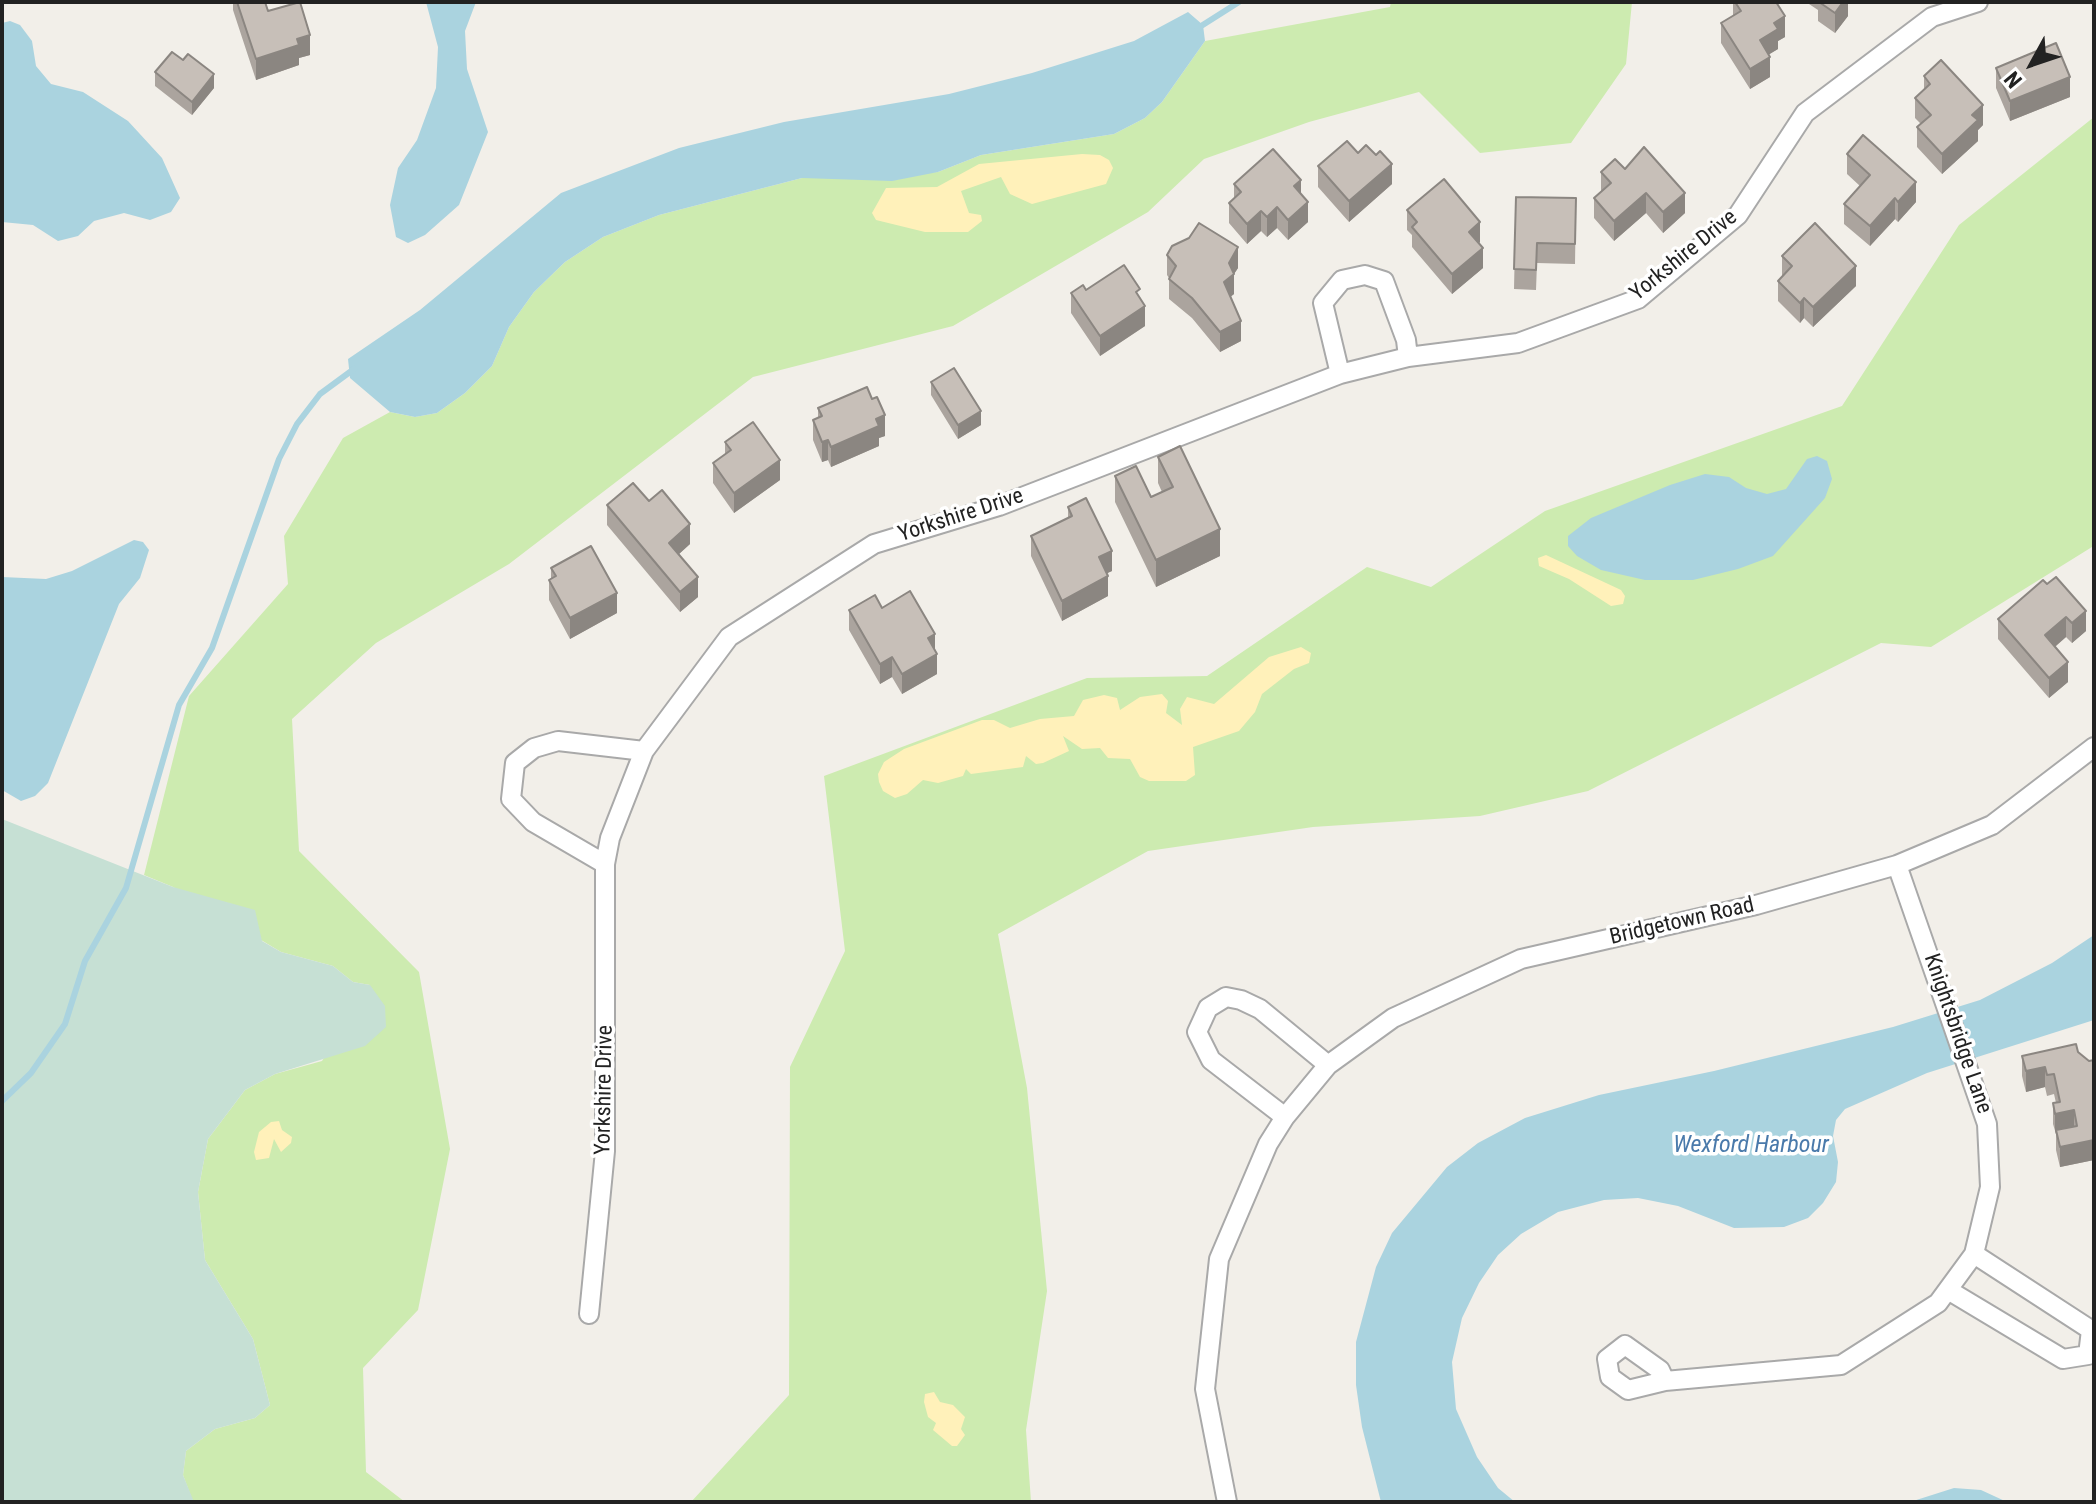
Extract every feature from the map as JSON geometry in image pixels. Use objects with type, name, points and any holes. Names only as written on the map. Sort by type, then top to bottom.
[{"type":"street","name":"Yorkshire Drive","points":[[589,1314],[605,1151],[605,864],[610,838],[644,751],[729,637],[874,544],[999,506],[1340,374],[1408,357],[1518,343],[1638,299],[1738,215],[1805,113],[1929,10],[1978,2]]},
{"type":"street","points":[[1340,374],[1323,303],[1342,280],[1365,275],[1384,281],[1406,340],[1408,357]]},
{"type":"street","points":[[605,864],[533,822],[511,799],[515,763],[534,748],[558,741],[644,751]]},
{"type":"street","name":"Bridgetown Road","points":[[1227,1502],[1205,1389],[1219,1259],[1242,1198],[1285,1117],[1328,1065],[1393,1018],[1521,959],[1756,905],[1897,865],[1992,825],[2094,747]]},
{"type":"street","name":"Knightsbridge Lane","points":[[1665,1381],[1841,1365],[1938,1303],[1974,1254],[1990,1187],[1987,1124],[1897,865]]},
{"type":"street","points":[[1285,1117],[1211,1060],[1197,1032],[1208,1008],[1226,997],[1260,1009],[1328,1065]]},
{"type":"street","points":[[1948,1290],[2063,1359],[2088,1355],[2091,1330],[1974,1254]]},
{"type":"green space","points":[[1391,2],[1632,2],[1626,64],[1571,143],[1480,153],[1419,92],[1309,122],[1204,159],[1148,212],[953,326],[753,377],[509,564],[376,643],[292,719],[299,851],[419,972],[450,1149],[418,1310],[363,1368],[366,1472],[405,1502],[193,1502],[183,1475],[186,1451],[215,1429],[255,1418],[270,1405],[253,1339],[205,1260],[198,1192],[208,1139],[245,1090],[275,1074],[322,1061],[370,985],[353,982],[333,966],[281,952],[173,887],[144,875],[189,696],[288,584],[284,536],[343,438],[390,412],[415,417],[437,413],[465,393],[492,366],[509,327],[534,292],[565,262],[603,237],[659,215],[802,178],[938,172],[981,155],[1114,134],[1145,118],[1162,102],[1205,41],[1390,7]]},
{"type":"green space","points":[[2094,117],[2092,547],[1931,647],[1881,643],[1588,791],[1480,816],[1313,827],[1148,851],[998,934],[1027,1088],[1047,1291],[1026,1430],[1031,1502],[691,1502],[789,1395],[790,1067],[845,951],[824,776],[1087,678],[1207,676],[1367,567],[1431,587],[1545,511],[1842,406],[1959,225]]},
{"type":"green space","points":[[2,819],[173,887],[255,910],[262,941],[281,952],[333,966],[353,982],[370,985],[385,1006],[386,1027],[365,1046],[275,1074],[245,1090],[208,1139],[198,1192],[205,1260],[253,1339],[270,1405],[255,1418],[215,1429],[186,1451],[183,1475],[194,1502],[2,1502]]},
{"type":"sand","points":[[1100,155],[1109,160],[1113,168],[1106,184],[1032,204],[1010,194],[1001,177],[961,191],[969,213],[981,215],[982,221],[968,232],[925,232],[876,220],[872,213],[886,188],[937,187],[979,164]]},
{"type":"sand","points":[[1546,555],[1621,590],[1625,596],[1623,604],[1611,606],[1569,579],[1539,566],[1538,558]]},
{"type":"sand","points":[[1301,647],[1311,653],[1309,663],[1294,669],[1262,694],[1255,712],[1239,731],[1193,747],[1195,775],[1186,781],[1149,781],[1140,777],[1130,759],[1108,758],[1100,748],[1082,749],[1063,736],[1069,751],[1043,763],[1036,764],[1026,756],[1023,767],[971,774],[966,769],[963,776],[938,783],[923,780],[907,794],[895,798],[883,791],[879,782],[878,774],[884,762],[904,749],[982,720],[994,720],[1010,728],[1040,719],[1074,716],[1083,700],[1104,695],[1117,698],[1120,710],[1140,697],[1162,694],[1168,701],[1166,713],[1182,725],[1180,709],[1187,697],[1214,704],[1269,657]]},
{"type":"sand","points":[[279,1121],[282,1130],[292,1137],[291,1143],[281,1152],[274,1139],[269,1158],[256,1160],[254,1152],[259,1132],[271,1122]]},
{"type":"sand","points":[[934,1392],[940,1402],[953,1405],[965,1417],[961,1429],[965,1435],[957,1446],[952,1446],[933,1430],[936,1423],[928,1417],[924,1402],[925,1394]]},
{"type":"water","points":[[426,2],[476,2],[465,31],[467,69],[488,132],[459,205],[425,235],[408,243],[396,237],[390,205],[398,168],[417,140],[436,88],[438,47]]},
{"type":"water","points":[[1188,12],[1203,25],[1205,41],[1162,102],[1145,118],[1114,134],[981,155],[938,172],[892,181],[802,178],[659,215],[603,237],[565,262],[534,292],[509,327],[492,366],[465,393],[437,413],[415,417],[390,412],[350,378],[348,359],[420,310],[561,193],[679,148],[784,122],[949,94],[1032,73],[1134,41]]},
{"type":"water","points":[[10,21],[20,25],[32,41],[36,66],[51,84],[83,92],[128,121],[162,158],[180,198],[171,212],[150,220],[124,213],[94,221],[78,236],[58,241],[33,225],[2,222],[2,23]]},
{"type":"water","points":[[1817,456],[1827,461],[1832,479],[1825,498],[1773,556],[1738,569],[1693,580],[1645,580],[1601,570],[1577,556],[1568,546],[1568,536],[1591,518],[1670,485],[1705,474],[1729,477],[1746,488],[1767,494],[1786,489],[1807,459]]},
{"type":"water","points":[[134,540],[143,542],[149,550],[140,578],[119,604],[48,783],[35,796],[21,801],[2,790],[2,577],[46,579],[72,571]]},
{"type":"water","name":"Wexford Harbour","points":[[2094,935],[2094,1020],[1927,1073],[1845,1109],[1836,1120],[1833,1136],[1838,1162],[1836,1182],[1823,1203],[1808,1218],[1784,1227],[1734,1228],[1678,1206],[1638,1198],[1604,1200],[1558,1212],[1521,1234],[1498,1255],[1479,1283],[1462,1318],[1452,1362],[1456,1409],[1477,1457],[1498,1488],[1515,1502],[1381,1502],[1362,1427],[1356,1385],[1356,1342],[1376,1267],[1392,1233],[1447,1167],[1478,1143],[1525,1118],[1599,1095],[1714,1071],[1893,1027],[1980,1000],[2052,963]]},
{"type":"water","points":[[1954,1488],[1981,1490],[2007,1502],[1910,1502]]},
{"type":"building","points":[[237,2],[265,2],[268,11],[300,2],[310,35],[297,39],[299,45],[256,59]]},
{"type":"building","points":[[1735,2],[1776,2],[1785,16],[1774,23],[1778,29],[1760,40],[1770,57],[1750,69],[1721,23],[1741,11]]},
{"type":"building","points":[[1819,2],[1843,2],[1835,13]]},
{"type":"building","points":[[2056,43],[2070,77],[2010,101],[1996,68]]},
{"type":"building","points":[[172,52],[183,60],[188,54],[214,74],[192,102],[155,72]]},
{"type":"building","points":[[1941,60],[1983,105],[1972,115],[1978,120],[1942,154],[1917,127],[1931,115],[1915,98],[1930,84],[1924,76]]},
{"type":"building","points":[[1863,135],[1916,182],[1898,202],[1895,198],[1870,226],[1844,204],[1870,175],[1847,154]]},
{"type":"building","points":[[1347,141],[1358,153],[1366,145],[1376,155],[1380,151],[1392,164],[1349,201],[1318,166]]},
{"type":"building","points":[[1644,147],[1685,193],[1663,212],[1646,193],[1614,221],[1594,198],[1611,183],[1601,172],[1615,159],[1625,169]]},
{"type":"building","points":[[1273,149],[1301,180],[1294,186],[1308,202],[1288,220],[1277,207],[1267,217],[1261,211],[1247,224],[1229,203],[1241,192],[1234,184]]},
{"type":"building","points":[[1444,179],[1480,222],[1469,232],[1483,248],[1452,274],[1412,227],[1417,222],[1407,210]]},
{"type":"building","points":[[1516,197],[1576,198],[1575,244],[1537,243],[1536,270],[1514,269]]},
{"type":"building","points":[[1199,223],[1238,247],[1229,263],[1234,274],[1224,282],[1241,321],[1220,332],[1192,298],[1169,279],[1176,266],[1167,255],[1172,246],[1189,238]]},
{"type":"building","points":[[1815,223],[1856,266],[1813,307],[1804,298],[1800,303],[1778,281],[1792,266],[1782,256]]},
{"type":"building","points":[[1124,265],[1140,289],[1136,292],[1145,306],[1100,336],[1071,293],[1083,285],[1086,290]]},
{"type":"building","points":[[954,368],[981,411],[958,425],[931,382]]},
{"type":"building","points":[[867,387],[872,399],[877,397],[885,415],[876,419],[879,426],[831,447],[828,440],[822,442],[813,420],[822,416],[818,408]]},
{"type":"building","points":[[753,422],[780,460],[734,493],[713,463],[731,450],[725,442]]},
{"type":"building","points":[[1180,446],[1220,529],[1156,560],[1115,476],[1136,466],[1151,497],[1173,487],[1158,457]]},
{"type":"building","points":[[633,483],[649,501],[662,490],[690,524],[669,543],[698,577],[680,592],[607,505]]},
{"type":"building","points":[[1086,498],[1112,551],[1099,557],[1108,576],[1062,601],[1031,536],[1072,516],[1068,507]]},
{"type":"building","points":[[591,546],[617,593],[570,618],[549,580],[556,576],[551,568]]},
{"type":"building","points":[[2056,577],[2086,611],[2072,623],[2066,617],[2045,635],[2068,662],[2049,678],[1998,619],[2043,580],[2047,584]]},
{"type":"building","points":[[910,591],[935,634],[928,638],[937,654],[902,674],[892,657],[880,664],[849,610],[875,595],[882,608]]},
{"type":"building","points":[[2076,1044],[2078,1052],[2089,1061],[2094,1060],[2094,1140],[2060,1147],[2056,1130],[2077,1126],[2074,1110],[2055,1114],[2053,1103],[2060,1102],[2054,1074],[2047,1075],[2045,1067],[2026,1071],[2022,1056]]},
{"type":"waterway","points":[[1198,28],[1239,2]]},
{"type":"waterway","points":[[2,1101],[31,1073],[65,1024],[85,961],[126,888],[179,705],[212,648],[279,459],[297,424],[320,394],[354,369]]}]
